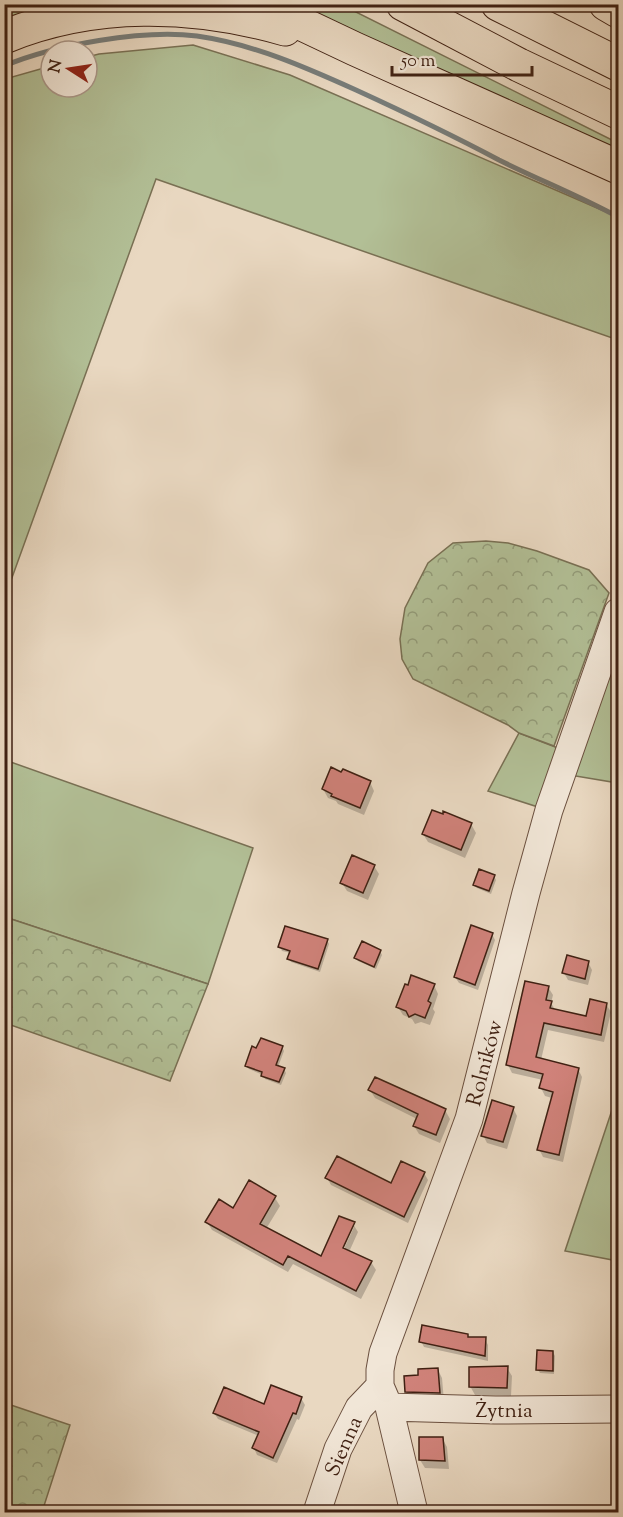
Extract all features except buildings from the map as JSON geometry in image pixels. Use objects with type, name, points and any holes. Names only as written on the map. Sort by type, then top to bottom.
[{"type":"highway","points":[[260,4],[618,167]]},
{"type":"highway","points":[[403,4],[519,65],[618,112]]},
{"type":"highway","points":[[498,4],[618,64]]},
{"type":"highway","points":[[606,4],[618,10]]},
{"type":"highway","points":[[4,37],[23,29],[76,15],[130,9],[185,9],[231,16],[355,49]]},
{"type":"street","name":"Rolników","points":[[414,1512],[385,1397],[380,1371],[383,1353],[469,1119],[549,810],[618,612]]},
{"type":"street","name":"Sienna","points":[[317,1512],[338,1449],[359,1408],[385,1397]]},
{"type":"street","name":"Żytnia","points":[[385,1397],[495,1410],[618,1409]]},
{"type":"green space","points":[[5,5],[57,5],[5,19]]},
{"type":"green space","points":[[299,5],[342,5],[618,143],[618,154]]},
{"type":"green space","points":[[193,45],[290,75],[618,217],[618,340],[156,179],[5,597],[5,79],[39,69],[39,99],[99,99],[99,54]]},
{"type":"green space","points":[[486,541],[508,543],[537,551],[589,570],[609,593],[554,746],[519,733],[508,725],[413,679],[402,659],[400,639],[405,608],[428,563],[453,543]]},
{"type":"green space","points":[[618,639],[618,783],[552,772],[538,807],[488,791],[519,733],[576,755]]},
{"type":"green space","points":[[5,760],[253,848],[208,984],[5,917]]},
{"type":"green space","points":[[5,917],[208,984],[170,1081],[5,1023]]},
{"type":"green space","points":[[618,1092],[618,1261],[565,1251]]},
{"type":"green space","points":[[5,1403],[70,1425],[42,1512],[24,1512],[5,1506]]},
{"type":"waterway","points":[[4,66],[48,51],[99,40],[175,34],[218,40],[298,65],[356,90],[618,217]]}]
